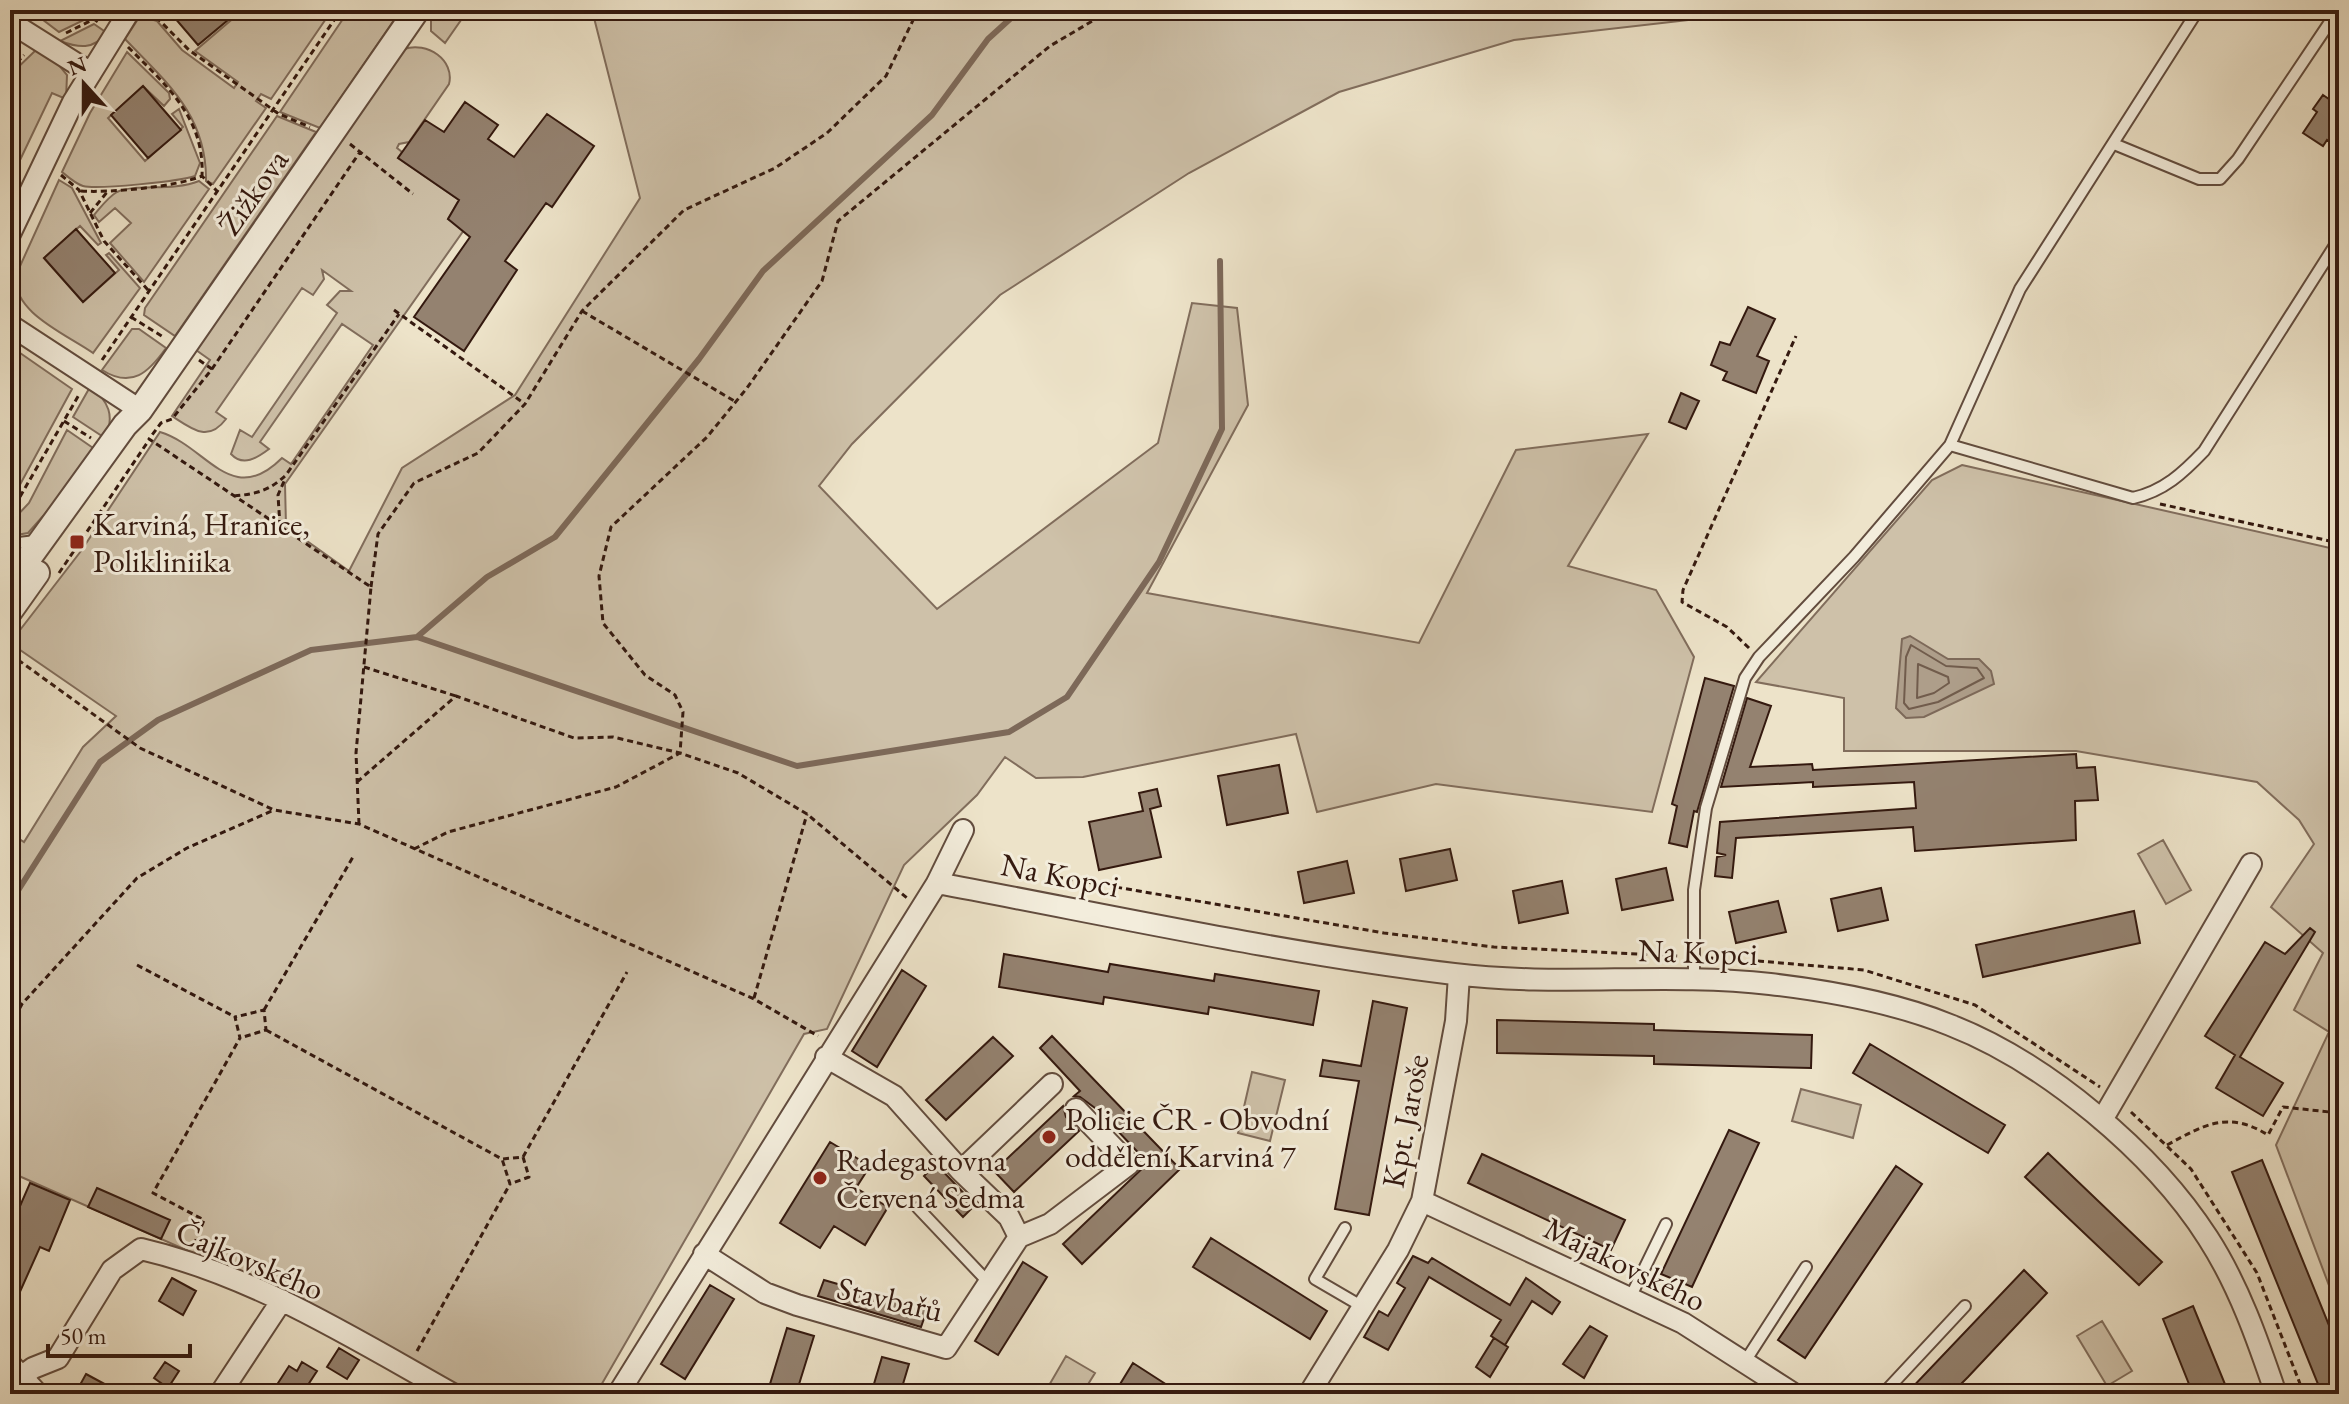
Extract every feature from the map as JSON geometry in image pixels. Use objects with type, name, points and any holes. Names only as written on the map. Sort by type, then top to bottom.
[{"type":"street","points":[[10,234],[91,73],[130,10]]},
{"type":"street","name":"Žižkova","points":[[10,584],[125,425],[140,410],[417,10]]},
{"type":"street","points":[[10,22],[91,73]]},
{"type":"street","points":[[10,325],[140,410]]},
{"type":"street","name":"Žižkova","points":[[10,611],[137,430],[140,410]]},
{"type":"street","points":[[618,1394],[937,883],[963,830]]},
{"type":"street","points":[[2102,1120],[2251,864]]},
{"type":"street","name":"Na Kopci","points":[[937,883],[1346,959],[1459,975],[1768,984],[1860,998],[1951,1025],[2058,1083],[2142,1158],[2208,1238],[2255,1331],[2276,1394]]},
{"type":"street","name":"Kpt. Jaroše","points":[[1309,1394],[1398,1250],[1422,1201],[1456,1021],[1459,975]]},
{"type":"street","points":[[830,1051],[894,1096],[961,1171],[1009,1217],[1019,1237],[1050,1224],[1129,1164],[1076,1109]]},
{"type":"street","points":[[961,1171],[1052,1084]]},
{"type":"street","name":"Majakovského","points":[[1422,1201],[1683,1323],[1746,1360],[1794,1394]]},
{"type":"street","name":"Stavbařů","points":[[704,1254],[765,1293],[946,1348],[1019,1237]]},
{"type":"street","name":"Čajkovského","points":[[19,1381],[58,1358],[112,1270],[141,1249],[188,1260],[282,1300],[453,1394]]},
{"type":"street","points":[[220,1394],[282,1300]]},
{"type":"lane","points":[[1694,982],[1694,890],[1706,808],[1745,678],[1759,657],[1854,557],[1950,445],[2020,289],[2198,10]]},
{"type":"lane","points":[[2114,144],[2199,179],[2220,179],[2238,159],[2338,10]]},
{"type":"lane","points":[[1950,445],[2133,498],[2153,493],[2180,476],[2204,451],[2339,239]]},
{"type":"lane","points":[[10,544],[28,544],[41,539]]},
{"type":"lane","points":[[918,1208],[989,1283]]},
{"type":"lane","points":[[1630,1298],[1666,1224]]},
{"type":"lane","points":[[1345,1228],[1315,1279],[1363,1307]]},
{"type":"lane","points":[[1746,1360],[1806,1267]]},
{"type":"lane","points":[[1883,1394],[1965,1306]]},
{"type":"path","points":[[52,47],[60,36],[94,19],[101,10]]},
{"type":"path","points":[[149,10],[189,50],[273,108],[331,134],[360,152],[413,194]]},
{"type":"path","points":[[10,514],[90,377],[341,10]]},
{"type":"path","points":[[359,824],[357,782],[364,667],[378,534],[414,483],[478,453],[525,404],[582,311],[684,210],[775,168],[827,133],[886,76],[918,10]]},
{"type":"path","points":[[680,753],[683,712],[675,695],[645,675],[603,623],[599,576],[611,527],[707,437],[736,402],[822,281],[838,221],[1050,46],[1111,10]]},
{"type":"path","points":[[94,19],[116,35],[185,105],[203,160],[202,176],[217,191]]},
{"type":"path","points":[[54,580],[149,439],[161,423],[172,419],[212,369],[360,152]]},
{"type":"path","points":[[42,168],[58,173],[80,190],[104,241],[149,291]]},
{"type":"path","points":[[80,190],[108,191],[185,183],[202,176]]},
{"type":"path","points":[[90,213],[108,191]]},
{"type":"path","points":[[394,310],[525,404]]},
{"type":"path","points":[[582,311],[736,402]]},
{"type":"path","points":[[234,496],[256,494],[273,488],[286,475],[399,314]]},
{"type":"path","points":[[131,317],[176,345]]},
{"type":"path","points":[[1759,657],[1727,627],[1682,602],[1683,590],[1796,336]]},
{"type":"path","points":[[192,356],[212,369]]},
{"type":"path","points":[[64,421],[98,443]]},
{"type":"path","points":[[149,439],[371,587]]},
{"type":"path","points":[[280,526],[278,495],[286,475]]},
{"type":"path","points":[[2133,498],[2339,543]]},
{"type":"path","points":[[10,654],[140,748],[274,810],[359,824],[754,999],[830,1051]]},
{"type":"path","points":[[364,667],[574,738],[613,737],[680,753],[738,773],[807,814],[920,909]]},
{"type":"path","points":[[357,782],[456,696]]},
{"type":"path","points":[[414,849],[448,832],[616,787],[680,753]]},
{"type":"path","points":[[10,1026],[22,1004],[137,878],[187,848],[274,810]]},
{"type":"path","points":[[754,999],[807,814]]},
{"type":"path","points":[[266,1030],[264,1010],[353,857]]},
{"type":"path","points":[[1057,877],[1400,935],[1494,947],[1740,960]]},
{"type":"path","points":[[1756,961],[1864,970],[1975,1005],[2116,1097],[2191,1169],[2257,1273],[2304,1394]]},
{"type":"path","points":[[137,965],[235,1017],[264,1010]]},
{"type":"path","points":[[408,1369],[450,1286],[510,1184],[529,1177],[523,1157],[627,972]]},
{"type":"path","points":[[188,1260],[204,1220],[153,1193],[240,1038],[235,1017]]},
{"type":"path","points":[[240,1038],[266,1030],[502,1159],[523,1157]]},
{"type":"path","points":[[2167,1145],[2210,1121],[2251,1124],[2268,1135],[2283,1107],[2339,1113]]},
{"type":"path","points":[[502,1159],[510,1184]]},
{"type":"shaded area","points":[[30,10],[94,10],[86,19],[59,32]]},
{"type":"shaded area","points":[[243,10],[332,10],[271,99],[261,94],[256,101],[266,108],[213,184],[206,181],[200,137],[192,118],[169,85],[125,39],[140,16],[157,21],[182,50],[234,88],[238,82],[195,51]]},
{"type":"shaded area","points":[[349,10],[401,10],[320,128],[280,112]]},
{"type":"shaded area","points":[[431,10],[468,10],[445,43],[431,31]]},
{"type":"shaded area","points":[[592,10],[1776,10],[1514,40],[1339,92],[1189,173],[1000,295],[852,444],[819,486],[937,609],[1158,443],[1192,303],[1237,308],[1248,405],[1147,593],[1419,643],[1516,450],[1648,434],[1568,566],[1656,590],[1694,657],[1652,812],[1436,784],[1317,812],[1296,734],[1083,777],[1036,778],[1005,757],[977,795],[904,865],[827,1029],[804,1034],[596,1394],[465,1394],[326,1312],[10,1172],[10,833],[24,842],[83,747],[116,716],[10,643],[81,551],[160,432],[177,439],[233,476],[248,477],[264,472],[282,458],[291,464],[373,345],[342,324],[260,442],[269,449],[245,461],[231,454],[240,430],[252,437],[337,313],[327,305],[340,291],[351,291],[322,270],[324,279],[313,295],[302,288],[216,412],[226,419],[219,426],[206,432],[200,431],[172,416],[210,360],[196,350],[404,49],[430,50],[443,60],[450,75],[449,84],[409,142],[399,144],[397,148],[402,152],[398,158],[459,200],[448,219],[464,230],[285,484],[286,526],[349,571],[402,468],[515,395],[640,198]]},
{"type":"shaded area","points":[[94,24],[107,33],[91,45],[60,41]]},
{"type":"shaded area","points":[[38,48],[54,59],[67,75],[66,99],[52,93],[10,181],[10,75]]},
{"type":"shaded area","points":[[127,52],[169,93],[170,99],[164,106],[143,86],[108,118],[145,161],[183,127],[172,114],[179,109],[200,163],[195,176],[91,187],[78,184],[62,172],[90,113]]},
{"type":"shaded area","points":[[277,116],[316,132],[175,336],[144,315],[145,308]]},
{"type":"shaded area","points":[[59,180],[72,188],[101,243],[98,245],[80,226],[44,258],[83,302],[119,270],[106,255],[109,253],[140,288],[93,353],[42,321],[22,300],[17,288],[16,275]]},
{"type":"shaded area","points":[[199,181],[209,189],[144,282],[110,243],[131,223],[115,208],[99,222],[94,215],[111,197],[125,189],[177,186]]},
{"type":"shaded area","points":[[132,329],[139,329],[166,348],[146,371],[131,378],[102,370]]},
{"type":"shaded area","points":[[10,346],[72,389],[10,503]]},
{"type":"shaded area","points":[[90,387],[106,403],[110,416],[105,438],[73,417]]},
{"type":"shaded area","points":[[67,430],[96,450],[82,472],[28,533],[10,536],[10,523],[29,503]]},
{"type":"shaded area","points":[[1962,465],[2339,550],[2339,1312],[2276,1145],[2329,1032],[2294,1010],[2323,953],[2271,907],[2314,844],[2299,820],[2257,782],[2076,751],[1844,751],[1844,698],[1756,682],[1932,480]]},
{"type":"shaded area","points":[[2163,840],[2191,890],[2166,904],[2138,854]]},
{"type":"shaded area","points":[[1252,1072],[1285,1080],[1270,1141],[1238,1133]]},
{"type":"shaded area","points":[[1801,1089],[1861,1105],[1853,1138],[1792,1121]]},
{"type":"shaded area","points":[[2102,1321],[2132,1371],[2107,1386],[2077,1336]]},
{"type":"shaded area","points":[[1066,1356],[1095,1373],[1082,1394],[1044,1394]]},
{"type":"water","points":[[1910,636],[1948,659],[1979,659],[1991,671],[1994,684],[1924,717],[1906,718],[1896,708],[1902,639]]},
{"type":"building","points":[[168,10],[240,10],[198,45]]},
{"type":"building","points":[[143,86],[181,130],[148,158],[111,115]]},
{"type":"building","points":[[2323,95],[2339,106],[2339,148],[2327,140],[2323,146],[2303,133],[2317,112],[2313,109]]},
{"type":"building","points":[[465,102],[498,125],[488,139],[514,157],[547,114],[594,146],[552,207],[546,203],[505,261],[517,270],[464,351],[414,317],[470,237],[448,219],[459,200],[398,158],[425,120],[444,132]]},
{"type":"building","points":[[76,229],[115,273],[83,302],[44,258]]},
{"type":"building","points":[[1748,307],[1775,319],[1757,356],[1769,361],[1756,393],[1723,380],[1727,372],[1711,365],[1720,342],[1730,345]]},
{"type":"building","points":[[1681,393],[1699,401],[1686,429],[1669,422]]},
{"type":"building","points":[[1705,678],[1734,686],[1697,812],[1694,811],[1687,847],[1669,843],[1677,806],[1672,804]]},
{"type":"building","points":[[1747,698],[1771,706],[1750,767],[1812,764],[1813,770],[2076,754],[2077,768],[2095,767],[2098,800],[2075,801],[2076,840],[1915,851],[1913,827],[1736,838],[1732,878],[1715,876],[1717,857],[1726,855],[1717,853],[1720,822],[1916,808],[1914,782],[1813,787],[1813,782],[1721,787]]},
{"type":"building","points":[[1279,765],[1288,813],[1227,825],[1218,776]]},
{"type":"building","points":[[1157,789],[1161,806],[1150,809],[1161,857],[1099,870],[1089,822],[1143,811],[1139,793]]},
{"type":"building","points":[[1450,849],[1457,880],[1406,891],[1400,859]]},
{"type":"building","points":[[1347,861],[1354,893],[1304,903],[1298,872]]},
{"type":"building","points":[[1666,868],[1673,900],[1622,910],[1616,879]]},
{"type":"building","points":[[1562,881],[1568,913],[1519,923],[1513,891]]},
{"type":"building","points":[[1881,888],[1888,920],[1838,931],[1831,899]]},
{"type":"building","points":[[1778,901],[1786,932],[1736,943],[1729,912]]},
{"type":"building","points":[[2134,911],[2140,943],[1983,977],[1976,945]]},
{"type":"building","points":[[2310,928],[2315,932],[2240,1057],[2283,1083],[2263,1116],[2216,1088],[2235,1055],[2205,1036],[2265,942],[2285,954]]},
{"type":"building","points":[[1004,954],[1108,972],[1110,964],[1214,981],[1215,974],[1319,991],[1313,1025],[1209,1007],[1208,1014],[1104,997],[1103,1004],[999,987]]},
{"type":"building","points":[[902,970],[926,986],[877,1067],[852,1051]]},
{"type":"building","points":[[1373,1001],[1407,1008],[1369,1215],[1335,1209],[1359,1081],[1320,1076],[1323,1060],[1361,1066]]},
{"type":"building","points":[[1497,1020],[1654,1024],[1654,1030],[1812,1035],[1811,1068],[1654,1064],[1654,1056],[1497,1053]]},
{"type":"building","points":[[1052,1036],[1180,1169],[1082,1264],[1063,1244],[1148,1163],[1099,1111],[1074,1096],[1080,1091],[1040,1048]]},
{"type":"building","points":[[993,1037],[1013,1056],[946,1120],[926,1100]]},
{"type":"building","points":[[1870,1044],[2005,1125],[1988,1153],[1853,1073]]},
{"type":"building","points":[[1063,1106],[1066,1117],[1079,1131],[1014,1192],[994,1171]]},
{"type":"building","points":[[1729,1130],[1759,1143],[1692,1287],[1661,1274]]},
{"type":"building","points":[[830,1142],[870,1166],[856,1188],[888,1207],[865,1245],[834,1226],[820,1248],[780,1223]]},
{"type":"building","points":[[2048,1153],[2162,1262],[2139,1285],[2025,1177]]},
{"type":"building","points":[[1482,1154],[1625,1220],[1611,1250],[1468,1183]]},
{"type":"building","points":[[2262,1160],[2339,1350],[2339,1394],[2322,1394],[2232,1172]]},
{"type":"building","points":[[936,1164],[975,1205],[963,1217],[924,1176]]},
{"type":"building","points":[[1896,1166],[1922,1184],[1805,1358],[1778,1340]]},
{"type":"building","points":[[30,1183],[70,1200],[49,1251],[40,1247],[10,1314],[10,1253],[17,1236],[10,1229]]},
{"type":"building","points":[[97,1188],[170,1220],[161,1239],[88,1207]]},
{"type":"building","points":[[1211,1238],[1327,1311],[1310,1339],[1193,1267]]},
{"type":"building","points":[[1413,1256],[1428,1263],[1432,1258],[1510,1305],[1526,1278],[1560,1302],[1552,1314],[1532,1301],[1505,1345],[1491,1336],[1501,1320],[1429,1277],[1388,1350],[1364,1337],[1379,1311],[1388,1316],[1405,1288],[1397,1283]]},
{"type":"building","points":[[1023,1262],[1047,1277],[998,1355],[975,1341]]},
{"type":"building","points":[[2024,1270],[2047,1293],[1968,1377],[1951,1394],[1906,1394]]},
{"type":"building","points":[[172,1278],[196,1291],[183,1315],[159,1301]]},
{"type":"building","points":[[824,1280],[927,1310],[921,1327],[818,1296]]},
{"type":"building","points":[[710,1285],[734,1299],[685,1379],[661,1364]]},
{"type":"building","points":[[2193,1306],[2229,1394],[2193,1394],[2163,1319]]},
{"type":"building","points":[[1590,1326],[1607,1336],[1584,1378],[1563,1364]]},
{"type":"building","points":[[787,1328],[814,1336],[796,1394],[767,1394]]},
{"type":"building","points":[[1494,1338],[1508,1347],[1490,1377],[1476,1367]]},
{"type":"building","points":[[339,1348],[359,1360],[347,1379],[327,1367]]},
{"type":"building","points":[[882,1357],[909,1364],[900,1394],[871,1394]]},
{"type":"building","points":[[165,1362],[179,1371],[168,1388],[154,1378]]},
{"type":"building","points":[[302,1362],[317,1371],[302,1394],[271,1394],[289,1366],[297,1371]]},
{"type":"building","points":[[1133,1363],[1181,1394],[1114,1394]]},
{"type":"building","points":[[86,1374],[123,1394],[75,1394]]},
{"type":"waterway","points":[[417,637],[487,577],[555,537],[699,359],[763,271],[932,115],[988,39],[1020,10]]},
{"type":"waterway","points":[[10,903],[100,762],[158,720],[311,650],[417,637],[797,766],[1009,732],[1067,697],[1159,562],[1222,429],[1220,261]]},
{"type":"place","name":"Karviná, Hranice, Polikliniika","points":[[77,542]]},
{"type":"place","name":"Policie ČR - Obvodní oddělení Karviná 7","points":[[1049,1137]]},
{"type":"place","name":"Radegastovna Červená Sedma","points":[[820,1178]]}]
